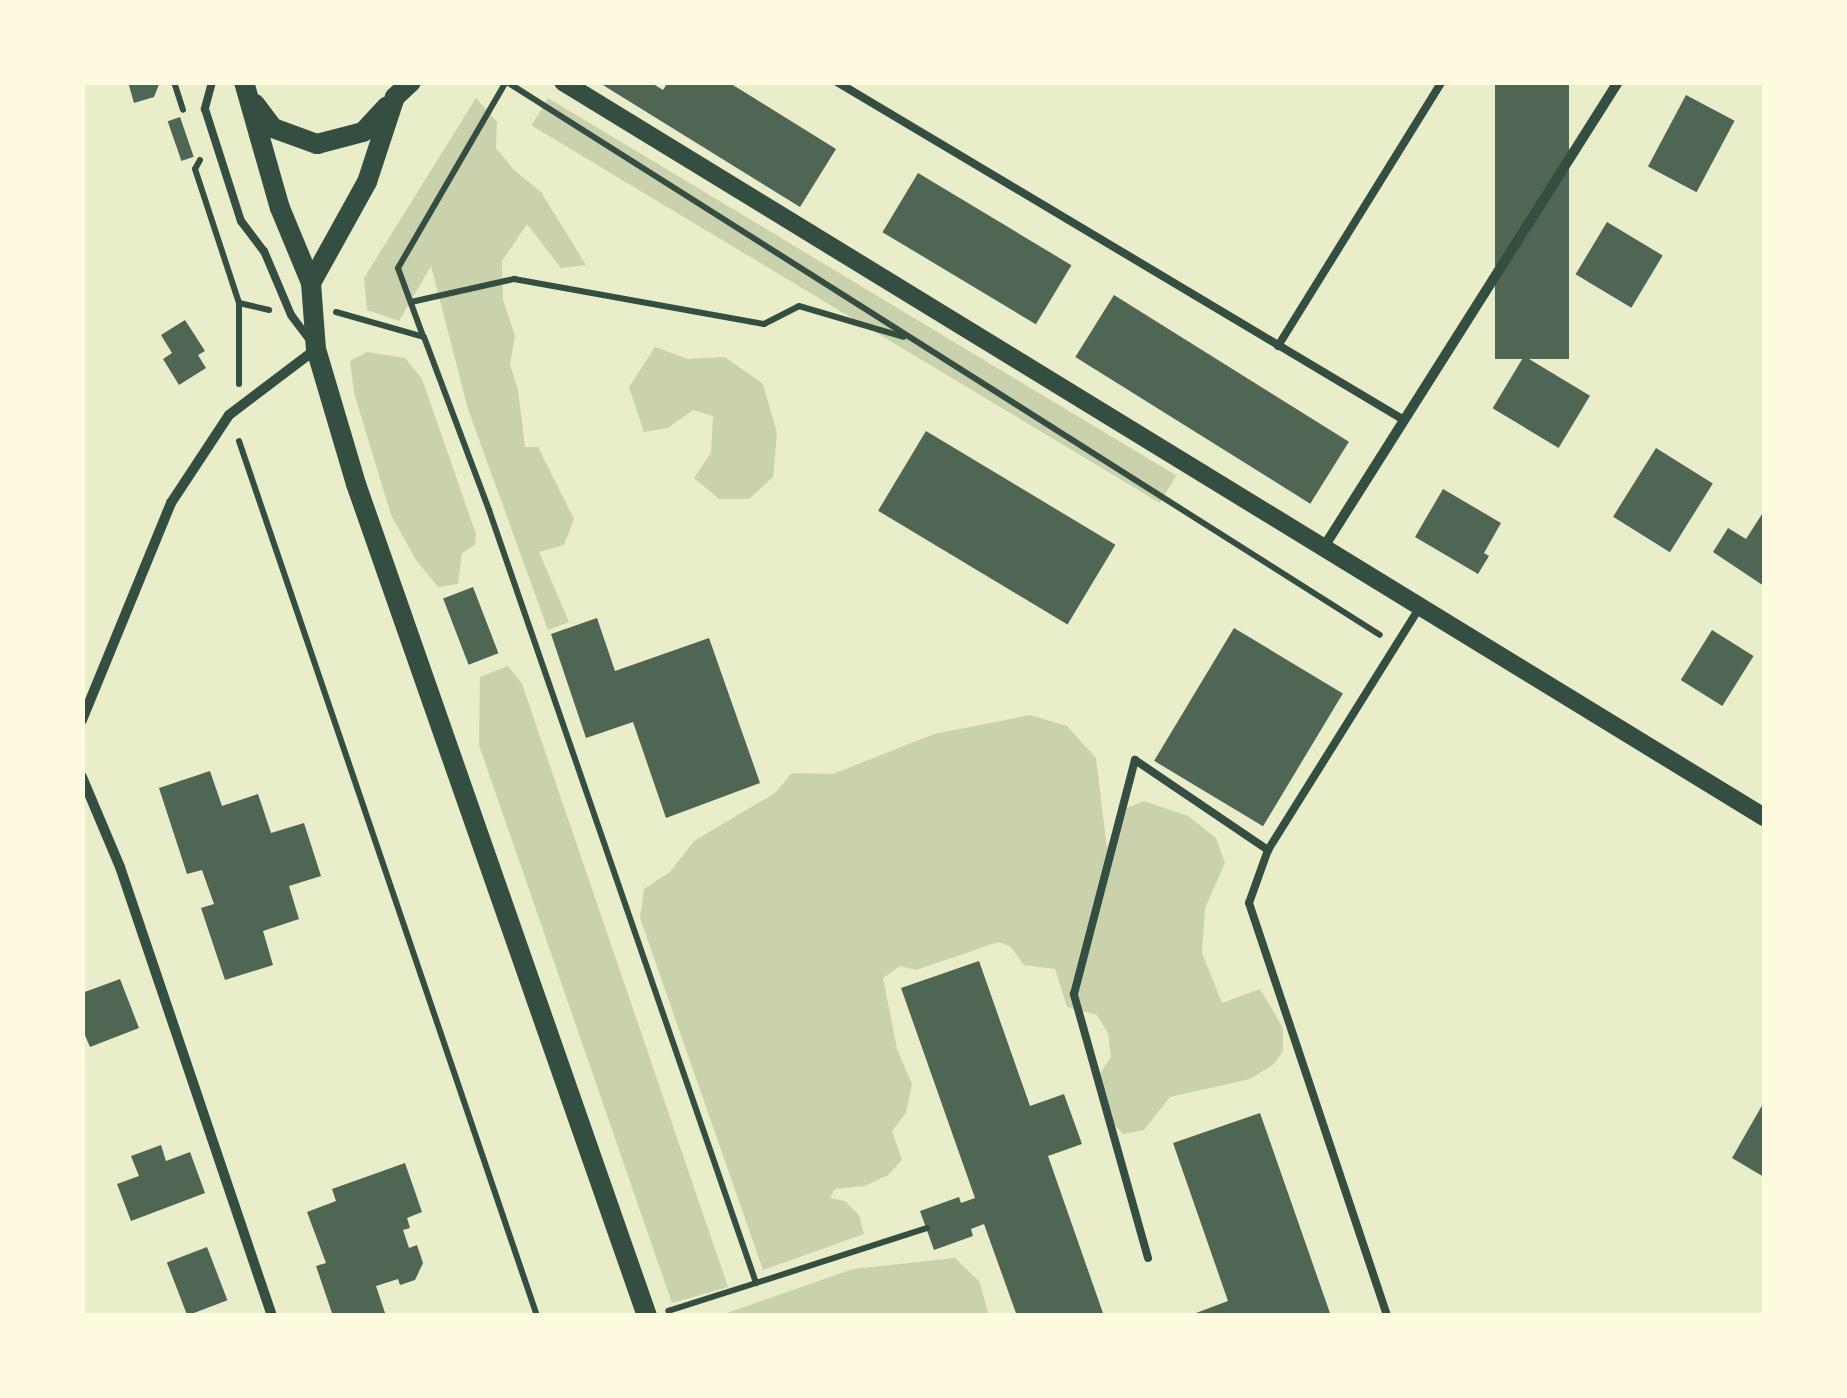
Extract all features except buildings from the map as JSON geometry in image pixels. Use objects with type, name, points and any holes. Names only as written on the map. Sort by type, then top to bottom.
[{"type":"main road","points":[[243,85],[280,208],[311,283]]},
{"type":"main road","points":[[243,85],[273,128],[317,144],[363,132],[401,87]]},
{"type":"main road","points":[[401,87],[367,182],[311,283],[302,313],[362,503],[650,1316]]},
{"type":"street","points":[[563,82],[1322,550],[1764,816]]},
{"type":"street","points":[[1322,550],[1618,82]]},
{"type":"street","points":[[82,720],[171,503],[229,415],[316,349]]},
{"type":"street","points":[[82,777],[120,867],[272,1316]]},
{"type":"lane","points":[[212,82],[205,109],[241,221],[302,313]]},
{"type":"lane","points":[[838,82],[1404,420]]},
{"type":"lane","points":[[1278,346],[1442,82]]},
{"type":"lane","points":[[1387,1316],[1249,903],[1268,850],[1418,608]]},
{"type":"lane","points":[[1148,1258],[1074,994],[1136,760],[1268,850]]},
{"type":"path","points":[[174,82],[188,124]]},
{"type":"path","points":[[756,1283],[489,510],[398,268],[506,82],[1396,645]]},
{"type":"path","points":[[194,142],[200,160],[195,169],[239,303],[239,392]]},
{"type":"path","points":[[411,302],[514,279],[764,324],[799,306],[913,340]]},
{"type":"path","points":[[239,303],[302,313],[342,312],[424,337]]},
{"type":"path","points":[[239,428],[239,446],[537,1316]]},
{"type":"path","points":[[650,1316],[926,1228]]},
{"type":"green space","points":[[476,98],[497,122],[496,148],[513,169],[541,192],[586,265],[561,268],[527,224],[502,261],[503,300],[515,336],[510,364],[518,390],[525,447],[538,447],[574,519],[564,545],[539,552],[569,622],[548,630],[468,409],[431,266],[399,321],[367,310],[364,278]]},
{"type":"green space","points":[[548,98],[1176,476],[1160,503],[532,125]]},
{"type":"green space","points":[[655,347],[688,359],[725,357],[763,384],[777,433],[773,477],[749,499],[719,499],[694,478],[711,453],[713,416],[693,410],[668,428],[644,432],[629,387]]},
{"type":"green space","points":[[367,352],[405,358],[422,379],[476,534],[475,545],[462,553],[458,584],[438,587],[416,560],[391,515],[354,393],[350,361]]},
{"type":"green space","points":[[508,666],[522,684],[728,1287],[672,1303],[479,745],[480,677]]},
{"type":"green space","points":[[1030,715],[1067,726],[1096,758],[1107,848],[1127,808],[1144,801],[1188,816],[1216,838],[1225,863],[1205,908],[1202,953],[1222,1003],[1260,989],[1283,1028],[1283,1051],[1274,1064],[1250,1079],[1170,1097],[1144,1130],[1123,1134],[1107,1116],[1099,1075],[1111,1057],[1108,1033],[1097,1015],[1067,1007],[1055,969],[1024,965],[1010,946],[998,942],[916,970],[900,966],[883,978],[897,1049],[912,1084],[906,1113],[892,1131],[902,1160],[888,1175],[865,1186],[835,1189],[830,1198],[845,1201],[859,1215],[864,1234],[763,1270],[640,918],[644,889],[670,872],[694,841],[775,793],[792,773],[833,774],[934,734]]},
{"type":"green space","points":[[955,1258],[979,1281],[989,1315],[721,1315],[853,1269]]}]
